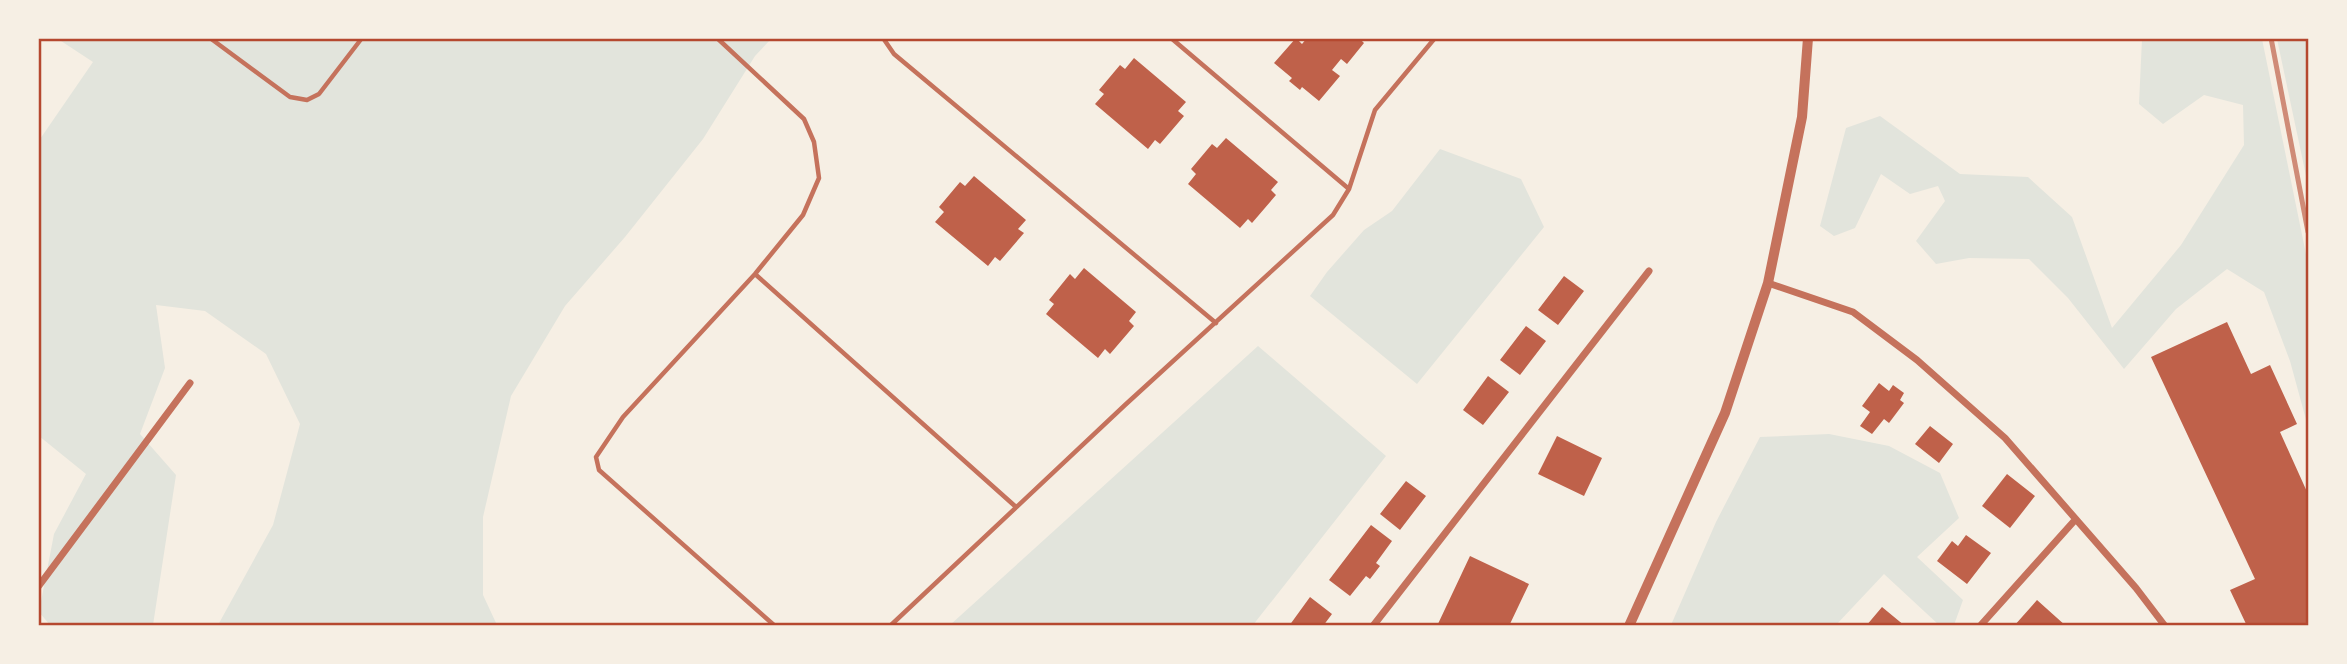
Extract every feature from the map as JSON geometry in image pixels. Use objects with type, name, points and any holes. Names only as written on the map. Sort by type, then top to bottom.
[{"type":"street","points":[[1629,625],[1725,413],[1768,283],[1802,117],[1808,38]]},
{"type":"street","points":[[1373,625],[1649,271]]},
{"type":"street","points":[[1768,283],[1853,312],[1917,360],[2005,438],[2165,625]]},
{"type":"street","points":[[38,587],[190,383]]},
{"type":"street","points":[[1980,625],[2075,520]]},
{"type":"lane","points":[[210,38],[290,97],[307,100],[319,94],[362,38]]},
{"type":"lane","points":[[718,38],[804,119],[814,142],[819,178],[803,215],[755,274],[623,417],[596,457],[599,470],[775,625]]},
{"type":"lane","points":[[883,38],[894,54],[1216,323]]},
{"type":"lane","points":[[1171,38],[1349,189]]},
{"type":"lane","points":[[890,625],[1333,215],[1349,189],[1376,110],[1435,38]]},
{"type":"lane","points":[[755,274],[1016,507]]},
{"type":"shaded area","points":[[58,39],[771,39],[755,56],[703,139],[625,237],[565,306],[511,396],[483,517],[483,595],[497,625],[218,625],[273,525],[300,424],[266,354],[205,311],[156,305],[165,368],[140,434],[176,475],[153,625],[50,625],[39,612],[54,534],[86,474],[39,436],[38,142],[93,62]]},
{"type":"shaded area","points":[[2142,39],[2262,39],[2308,264],[2308,427],[2290,361],[2264,292],[2227,269],[2176,309],[2124,369],[2068,298],[2029,259],[1969,258],[1936,264],[1916,241],[1945,201],[1938,186],[1910,194],[1881,174],[1855,228],[1834,236],[1820,226],[1846,128],[1880,116],[1960,174],[2028,177],[2072,217],[2112,328],[2181,245],[2244,145],[2243,105],[2204,95],[2163,124],[2139,104]]},
{"type":"shaded area","points":[[2277,39],[2308,39],[2308,185]]},
{"type":"shaded area","points":[[1440,149],[1521,179],[1544,227],[1417,384],[1310,296],[1364,230],[1392,211]]},
{"type":"shaded area","points":[[1258,346],[1386,456],[1253,625],[950,625]]},
{"type":"shaded area","points":[[1829,434],[1889,446],[1940,473],[1959,518],[1917,557],[1963,600],[1954,625],[1939,625],[1884,574],[1836,625],[1671,625],[1716,522],[1760,437]]},
{"type":"building","points":[[1296,38],[1302,44],[1307,38],[1359,38],[1364,43],[1347,64],[1341,59],[1332,70],[1340,76],[1319,101],[1302,87],[1300,90],[1289,81],[1292,78],[1274,63]]},
{"type":"building","points":[[1134,58],[1186,102],[1178,111],[1184,116],[1160,144],[1155,140],[1148,149],[1095,104],[1104,94],[1099,90],[1120,65],[1125,69]]},
{"type":"building","points":[[1226,138],[1278,182],[1271,190],[1276,195],[1252,223],[1248,219],[1240,228],[1188,184],[1196,174],[1191,169],[1212,144],[1217,148]]},
{"type":"building","points":[[974,176],[1026,220],[1018,229],[1024,233],[1000,261],[995,257],[988,266],[935,222],[944,212],[939,207],[960,182],[965,186]]},
{"type":"building","points":[[1084,268],[1136,312],[1129,321],[1134,326],[1110,354],[1105,349],[1098,358],[1046,314],[1054,304],[1049,300],[1070,274],[1075,279]]},
{"type":"building","points":[[1564,276],[1584,291],[1558,325],[1538,310]]},
{"type":"building","points":[[2227,322],[2251,374],[2270,365],[2297,424],[2280,432],[2308,494],[2308,626],[2247,626],[2230,590],[2255,579],[2151,357]]},
{"type":"building","points":[[1526,326],[1546,341],[1520,375],[1500,360]]},
{"type":"building","points":[[1488,376],[1509,392],[1483,425],[1463,410]]},
{"type":"building","points":[[1879,383],[1889,391],[1893,385],[1904,393],[1900,400],[1904,403],[1889,423],[1884,419],[1872,434],[1860,426],[1870,412],[1862,406]]},
{"type":"building","points":[[1930,426],[1953,444],[1939,463],[1915,444]]},
{"type":"building","points":[[1557,436],[1602,458],[1584,496],[1538,474]]},
{"type":"building","points":[[2007,474],[2035,496],[2010,528],[1982,506]]},
{"type":"building","points":[[1406,481],[1426,496],[1400,530],[1380,514]]},
{"type":"building","points":[[1371,525],[1392,541],[1376,563],[1380,566],[1370,579],[1366,576],[1350,596],[1329,580]]},
{"type":"building","points":[[1966,535],[1991,553],[1967,584],[1937,561],[1952,541],[1958,546]]},
{"type":"building","points":[[1470,556],[1529,584],[1509,626],[1437,626]]},
{"type":"building","points":[[1310,597],[1332,614],[1323,626],[1289,626]]},
{"type":"building","points":[[2037,600],[2066,626],[2014,626]]},
{"type":"building","points":[[1882,607],[1905,626],[1866,626]]},
{"type":"railway","points":[[2271,38],[2308,232]]}]
